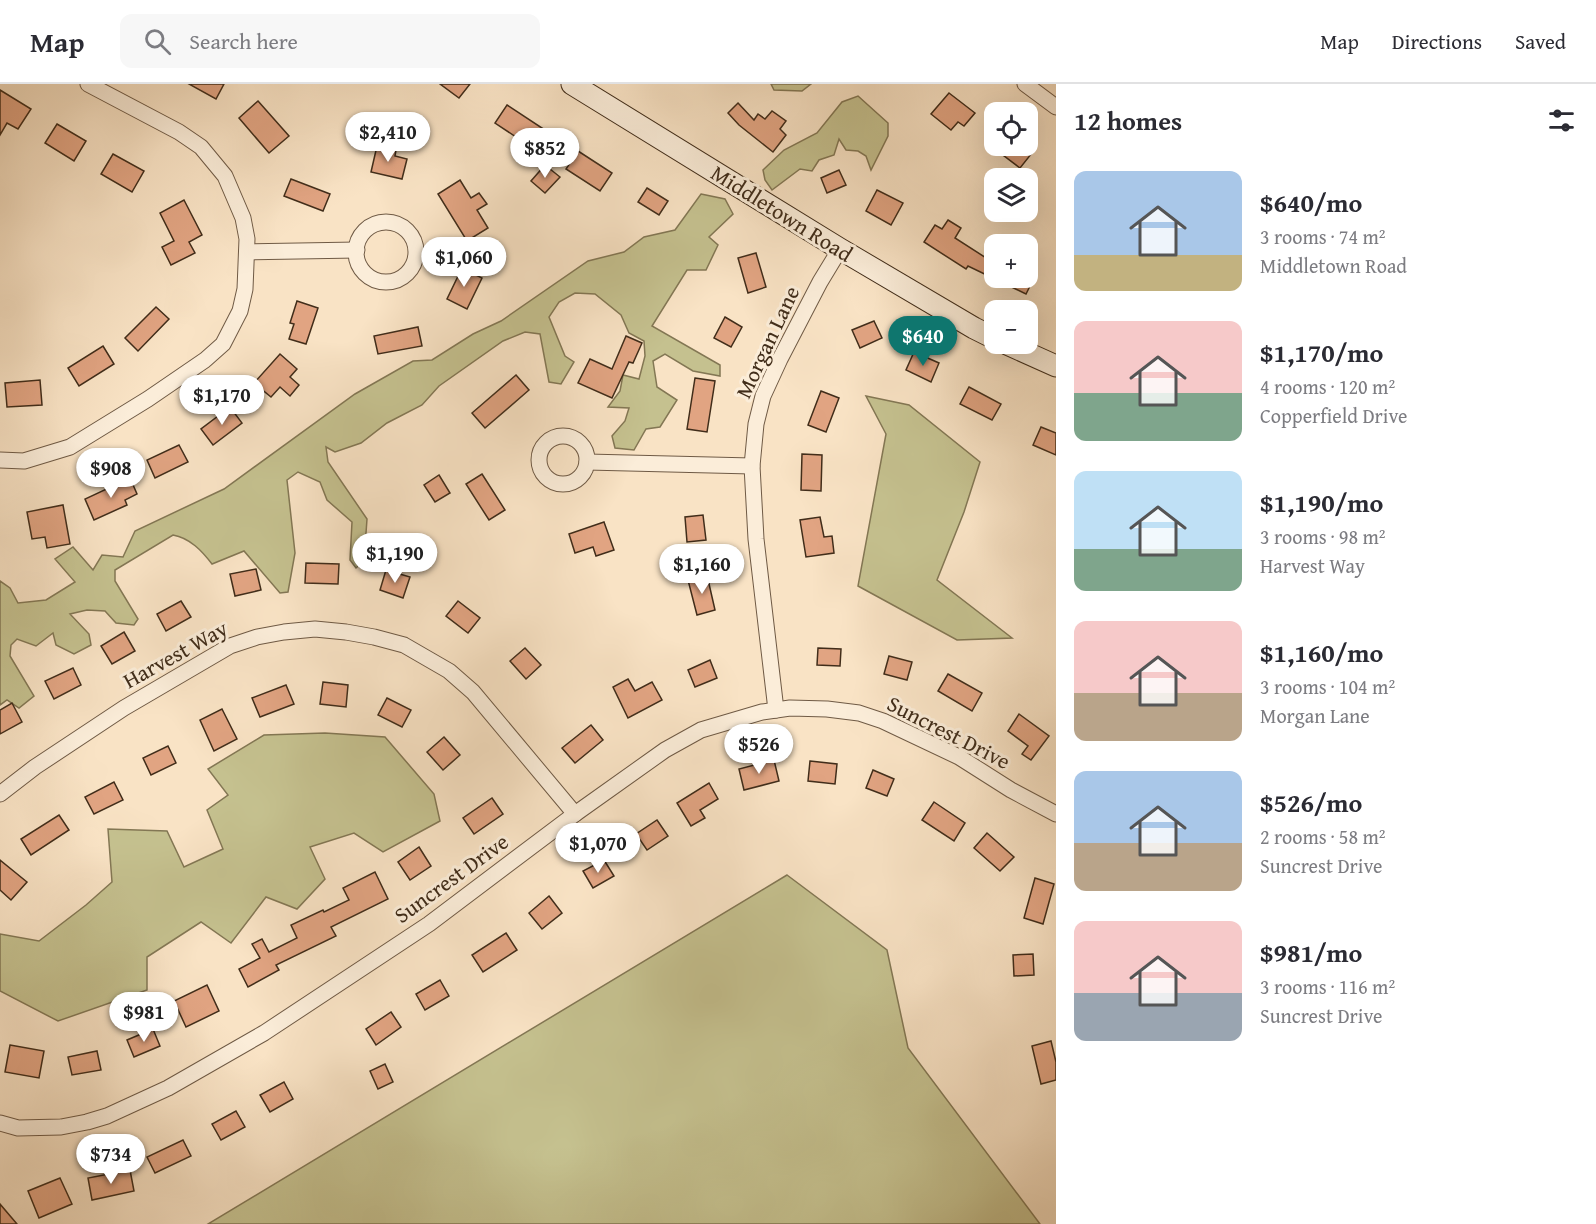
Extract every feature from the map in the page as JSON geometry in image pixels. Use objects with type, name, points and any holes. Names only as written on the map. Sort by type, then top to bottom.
[{"type":"street","points":[[0,460],[24,461],[70,447],[148,399],[205,360],[223,344],[240,311],[245,289],[247,239],[243,218],[225,176],[201,147],[179,132],[88,84]]},
{"type":"street","name":"Middletown Road","points":[[572,84],[840,249],[984,333]]},
{"type":"street","points":[[1025,84],[1056,107]]},
{"type":"street","name":"Morgan Lane","points":[[776,710],[756,539],[752,466],[756,424],[763,396],[780,359],[840,249]]},
{"type":"street","points":[[248,252],[357,250]]},
{"type":"street","points":[[1029,354],[1056,366]]},
{"type":"street","points":[[587,462],[752,466]]},
{"type":"street","name":"Harvest Way","points":[[0,794],[35,767],[124,708],[230,646],[275,633],[315,629],[355,633],[404,645],[449,671],[473,692],[575,814]]},
{"type":"street","name":"Suncrest Drive","points":[[0,1123],[18,1128],[61,1127],[87,1122],[107,1116],[168,1088],[264,1033],[429,924],[575,814],[665,750],[701,730],[762,712],[790,708],[827,709],[859,713],[884,721],[959,757],[1011,790],[1056,814]]},
{"type":"shaded area","points":[[771,84],[811,84],[802,91],[774,90]]},
{"type":"shaded area","points":[[858,96],[888,123],[888,136],[871,170],[866,156],[858,151],[846,150],[839,139],[834,155],[819,160],[812,171],[800,169],[772,190],[765,180],[763,170],[784,150],[817,133],[842,102]]},
{"type":"shaded area","points":[[701,194],[725,199],[733,214],[709,237],[718,245],[706,270],[687,270],[652,326],[720,365],[720,376],[693,371],[665,354],[653,361],[657,387],[677,400],[660,427],[646,429],[634,450],[615,448],[612,436],[625,421],[629,408],[608,407],[620,391],[623,375],[639,379],[645,356],[644,341],[629,333],[621,315],[595,294],[575,293],[559,302],[549,317],[565,356],[574,362],[561,384],[549,382],[540,334],[525,332],[503,341],[439,386],[422,405],[387,423],[361,443],[335,452],[326,447],[328,462],[367,519],[364,561],[356,568],[350,560],[352,522],[327,500],[320,482],[298,472],[287,480],[295,553],[288,592],[280,593],[244,551],[212,564],[190,542],[173,535],[115,570],[115,581],[138,619],[134,625],[116,623],[105,611],[87,610],[70,614],[89,634],[91,645],[74,654],[56,645],[53,633],[36,646],[17,639],[11,645],[10,656],[34,696],[19,708],[7,700],[0,705],[0,581],[10,588],[18,603],[46,600],[75,582],[55,559],[73,547],[93,570],[102,555],[123,557],[135,531],[224,489],[355,394],[413,361],[432,360],[473,334],[501,321],[588,261],[624,252],[644,237],[675,230]]},
{"type":"shaded area","points":[[866,396],[909,405],[980,462],[964,512],[937,580],[1012,638],[957,640],[858,586],[886,434]]},
{"type":"shaded area","points":[[325,733],[385,737],[434,794],[440,821],[383,852],[354,833],[310,847],[325,879],[297,909],[266,897],[231,943],[201,922],[147,957],[147,990],[58,1021],[0,991],[0,934],[39,941],[112,882],[108,829],[167,831],[184,867],[223,849],[207,810],[228,795],[208,769],[264,735]]},
{"type":"shaded area","points":[[787,875],[887,950],[908,1048],[1040,1224],[208,1224]]},
{"type":"building","points":[[189,84],[224,84],[216,99]]},
{"type":"building","points":[[440,84],[470,84],[459,98]]},
{"type":"building","points":[[0,90],[31,109],[18,129],[7,123],[0,135]]},
{"type":"building","points":[[949,93],[975,113],[964,126],[958,122],[951,130],[931,114]]},
{"type":"building","points":[[258,101],[289,136],[269,153],[239,118]]},
{"type":"building","points":[[738,103],[754,120],[758,114],[765,119],[772,111],[786,121],[780,129],[786,135],[773,152],[739,125],[728,113]]},
{"type":"building","points":[[507,105],[545,130],[534,146],[521,136],[519,139],[495,123]]},
{"type":"building","points":[[57,124],[86,141],[74,161],[45,143]]},
{"type":"building","points":[[377,146],[396,150],[395,156],[407,159],[402,179],[371,172]]},
{"type":"building","points":[[578,151],[612,173],[600,191],[566,169]]},
{"type":"building","points":[[113,154],[144,171],[132,192],[101,174]]},
{"type":"building","points":[[1004,156],[1030,156],[1020,168]]},
{"type":"building","points":[[545,165],[560,177],[545,193],[531,181]]},
{"type":"building","points":[[839,170],[846,185],[827,193],[821,178]]},
{"type":"building","points":[[291,179],[330,194],[323,211],[284,196]]},
{"type":"building","points":[[460,180],[471,198],[479,193],[487,204],[477,210],[488,228],[467,241],[438,194]]},
{"type":"building","points":[[647,188],[668,201],[659,215],[638,202]]},
{"type":"building","points":[[877,190],[903,203],[891,225],[866,211]]},
{"type":"building","points":[[184,200],[202,235],[189,242],[195,253],[171,265],[162,247],[174,241],[160,213]]},
{"type":"building","points":[[948,220],[961,228],[955,238],[984,257],[984,274],[968,266],[966,269],[924,242],[935,225],[942,229]]},
{"type":"building","points":[[756,253],[766,287],[748,293],[738,258]]},
{"type":"building","points":[[462,268],[482,278],[467,309],[447,299]]},
{"type":"building","points":[[1014,288],[1029,288],[1026,294]]},
{"type":"building","points":[[297,301],[318,308],[306,344],[289,339],[294,324],[290,323]]},
{"type":"building","points":[[156,307],[169,319],[138,351],[125,338]]},
{"type":"building","points":[[725,317],[742,327],[731,347],[714,338]]},
{"type":"building","points":[[874,321],[882,338],[860,348],[852,330]]},
{"type":"building","points":[[418,327],[422,346],[378,354],[374,336]]},
{"type":"building","points":[[626,336],[642,343],[633,363],[629,362],[612,398],[578,383],[590,359],[612,369]]},
{"type":"building","points":[[103,346],[114,364],[79,386],[68,368]]},
{"type":"building","points":[[914,352],[939,363],[931,382],[906,370]]},
{"type":"building","points":[[280,354],[297,369],[290,377],[299,385],[290,396],[280,387],[271,397],[254,383]]},
{"type":"building","points":[[516,375],[529,390],[485,428],[472,413]]},
{"type":"building","points":[[695,378],[715,381],[707,432],[687,429]]},
{"type":"building","points":[[40,380],[42,405],[7,407],[5,383]]},
{"type":"building","points":[[969,387],[1001,404],[992,420],[960,404]]},
{"type":"building","points":[[821,391],[839,398],[826,432],[808,425]]},
{"type":"building","points":[[230,407],[242,423],[213,445],[201,429]]},
{"type":"building","points":[[1041,427],[1056,433],[1056,455],[1033,445]]},
{"type":"building","points":[[179,445],[188,462],[155,478],[147,460]]},
{"type":"building","points":[[802,454],[822,455],[821,491],[801,490]]},
{"type":"building","points":[[482,474],[505,510],[489,520],[466,484]]},
{"type":"building","points":[[439,475],[450,493],[435,502],[424,485]]},
{"type":"building","points":[[130,478],[137,494],[125,500],[127,505],[94,520],[85,499]]},
{"type":"building","points":[[63,505],[70,544],[47,548],[45,537],[32,539],[27,512]]},
{"type":"building","points":[[703,515],[706,540],[687,542],[685,517]]},
{"type":"building","points":[[820,517],[824,537],[832,536],[834,553],[806,557],[800,520]]},
{"type":"building","points":[[604,522],[614,550],[596,556],[593,547],[575,553],[569,534]]},
{"type":"building","points":[[306,563],[339,564],[338,584],[305,583]]},
{"type":"building","points":[[256,569],[261,590],[235,596],[230,574]]},
{"type":"building","points":[[386,570],[410,577],[403,598],[380,590]]},
{"type":"building","points":[[707,575],[715,610],[697,615],[688,580]]},
{"type":"building","points":[[181,601],[191,617],[166,631],[157,614]]},
{"type":"building","points":[[458,601],[480,618],[468,633],[446,616]]},
{"type":"building","points":[[124,632],[135,651],[112,664],[101,646]]},
{"type":"building","points":[[525,648],[541,665],[526,679],[510,661]]},
{"type":"building","points":[[818,648],[841,649],[840,666],[817,665]]},
{"type":"building","points":[[889,656],[912,662],[907,680],[884,674]]},
{"type":"building","points":[[710,660],[717,678],[695,687],[688,670]]},
{"type":"building","points":[[73,668],[81,685],[54,699],[45,681]]},
{"type":"building","points":[[948,674],[982,693],[972,711],[938,691]]},
{"type":"building","points":[[628,679],[635,691],[652,682],[662,700],[628,718],[613,687]]},
{"type":"building","points":[[323,682],[348,685],[346,707],[320,704]]},
{"type":"building","points":[[286,685],[294,704],[260,717],[252,698]]},
{"type":"building","points":[[387,698],[411,710],[402,727],[378,715]]},
{"type":"building","points":[[12,703],[22,722],[0,734],[0,710]]},
{"type":"building","points":[[222,709],[237,739],[214,751],[200,720]]},
{"type":"building","points":[[1019,714],[1049,736],[1031,760],[1022,754],[1028,746],[1008,731]]},
{"type":"building","points":[[591,725],[603,740],[575,763],[562,748]]},
{"type":"building","points":[[444,737],[460,755],[443,770],[427,752]]},
{"type":"building","points":[[168,746],[176,763],[151,775],[143,758]]},
{"type":"building","points":[[774,760],[779,781],[744,790],[739,769]]},
{"type":"building","points":[[810,761],[837,764],[835,784],[808,781]]},
{"type":"building","points":[[873,770],[894,779],[887,796],[866,788]]},
{"type":"building","points":[[114,782],[123,800],[94,814],[85,797]]},
{"type":"building","points":[[709,783],[718,799],[700,810],[705,818],[691,826],[677,803]]},
{"type":"building","points":[[492,798],[503,814],[474,834],[463,818]]},
{"type":"building","points":[[934,802],[965,823],[954,841],[922,820]]},
{"type":"building","points":[[59,815],[69,830],[31,855],[21,839]]},
{"type":"building","points":[[657,820],[668,836],[647,850],[636,834]]},
{"type":"building","points":[[987,833],[1014,857],[1000,871],[974,848]]},
{"type":"building","points":[[419,847],[431,866],[410,880],[398,862]]},
{"type":"building","points":[[0,860],[27,882],[11,900],[0,890]]},
{"type":"building","points":[[604,860],[614,876],[593,888],[583,871]]},
{"type":"building","points":[[375,872],[388,899],[331,927],[336,936],[276,965],[279,970],[248,987],[239,969],[260,958],[252,944],[262,939],[269,952],[297,938],[291,925],[349,900],[343,888]]},
{"type":"building","points":[[1035,878],[1054,884],[1043,924],[1024,918]]},
{"type":"building","points":[[549,896],[562,913],[542,929],[529,913]]},
{"type":"building","points":[[506,933],[517,950],[483,972],[472,955]]},
{"type":"building","points":[[1033,954],[1034,975],[1014,976],[1013,955]]},
{"type":"building","points":[[440,980],[449,996],[425,1010],[416,994]]},
{"type":"building","points":[[207,985],[219,1011],[186,1027],[174,1001]]},
{"type":"building","points":[[391,1012],[401,1027],[376,1045],[366,1029]]},
{"type":"building","points":[[153,1029],[160,1046],[134,1057],[127,1040]]},
{"type":"building","points":[[1051,1041],[1056,1062],[1056,1080],[1041,1084],[1032,1046]]},
{"type":"building","points":[[10,1045],[44,1051],[39,1078],[5,1072]]},
{"type":"building","points":[[97,1051],[101,1070],[72,1075],[68,1057]]},
{"type":"building","points":[[385,1064],[393,1082],[378,1089],[370,1071]]},
{"type":"building","points":[[284,1082],[293,1099],[270,1112],[260,1095]]},
{"type":"building","points":[[236,1111],[245,1127],[221,1140],[212,1124]]},
{"type":"building","points":[[183,1140],[191,1156],[155,1173],[147,1157]]},
{"type":"building","points":[[130,1170],[134,1191],[92,1200],[88,1178]]},
{"type":"building","points":[[60,1178],[72,1204],[39,1218],[28,1191]]},
{"type":"building","points":[[0,1204],[17,1224],[0,1224]]}]
